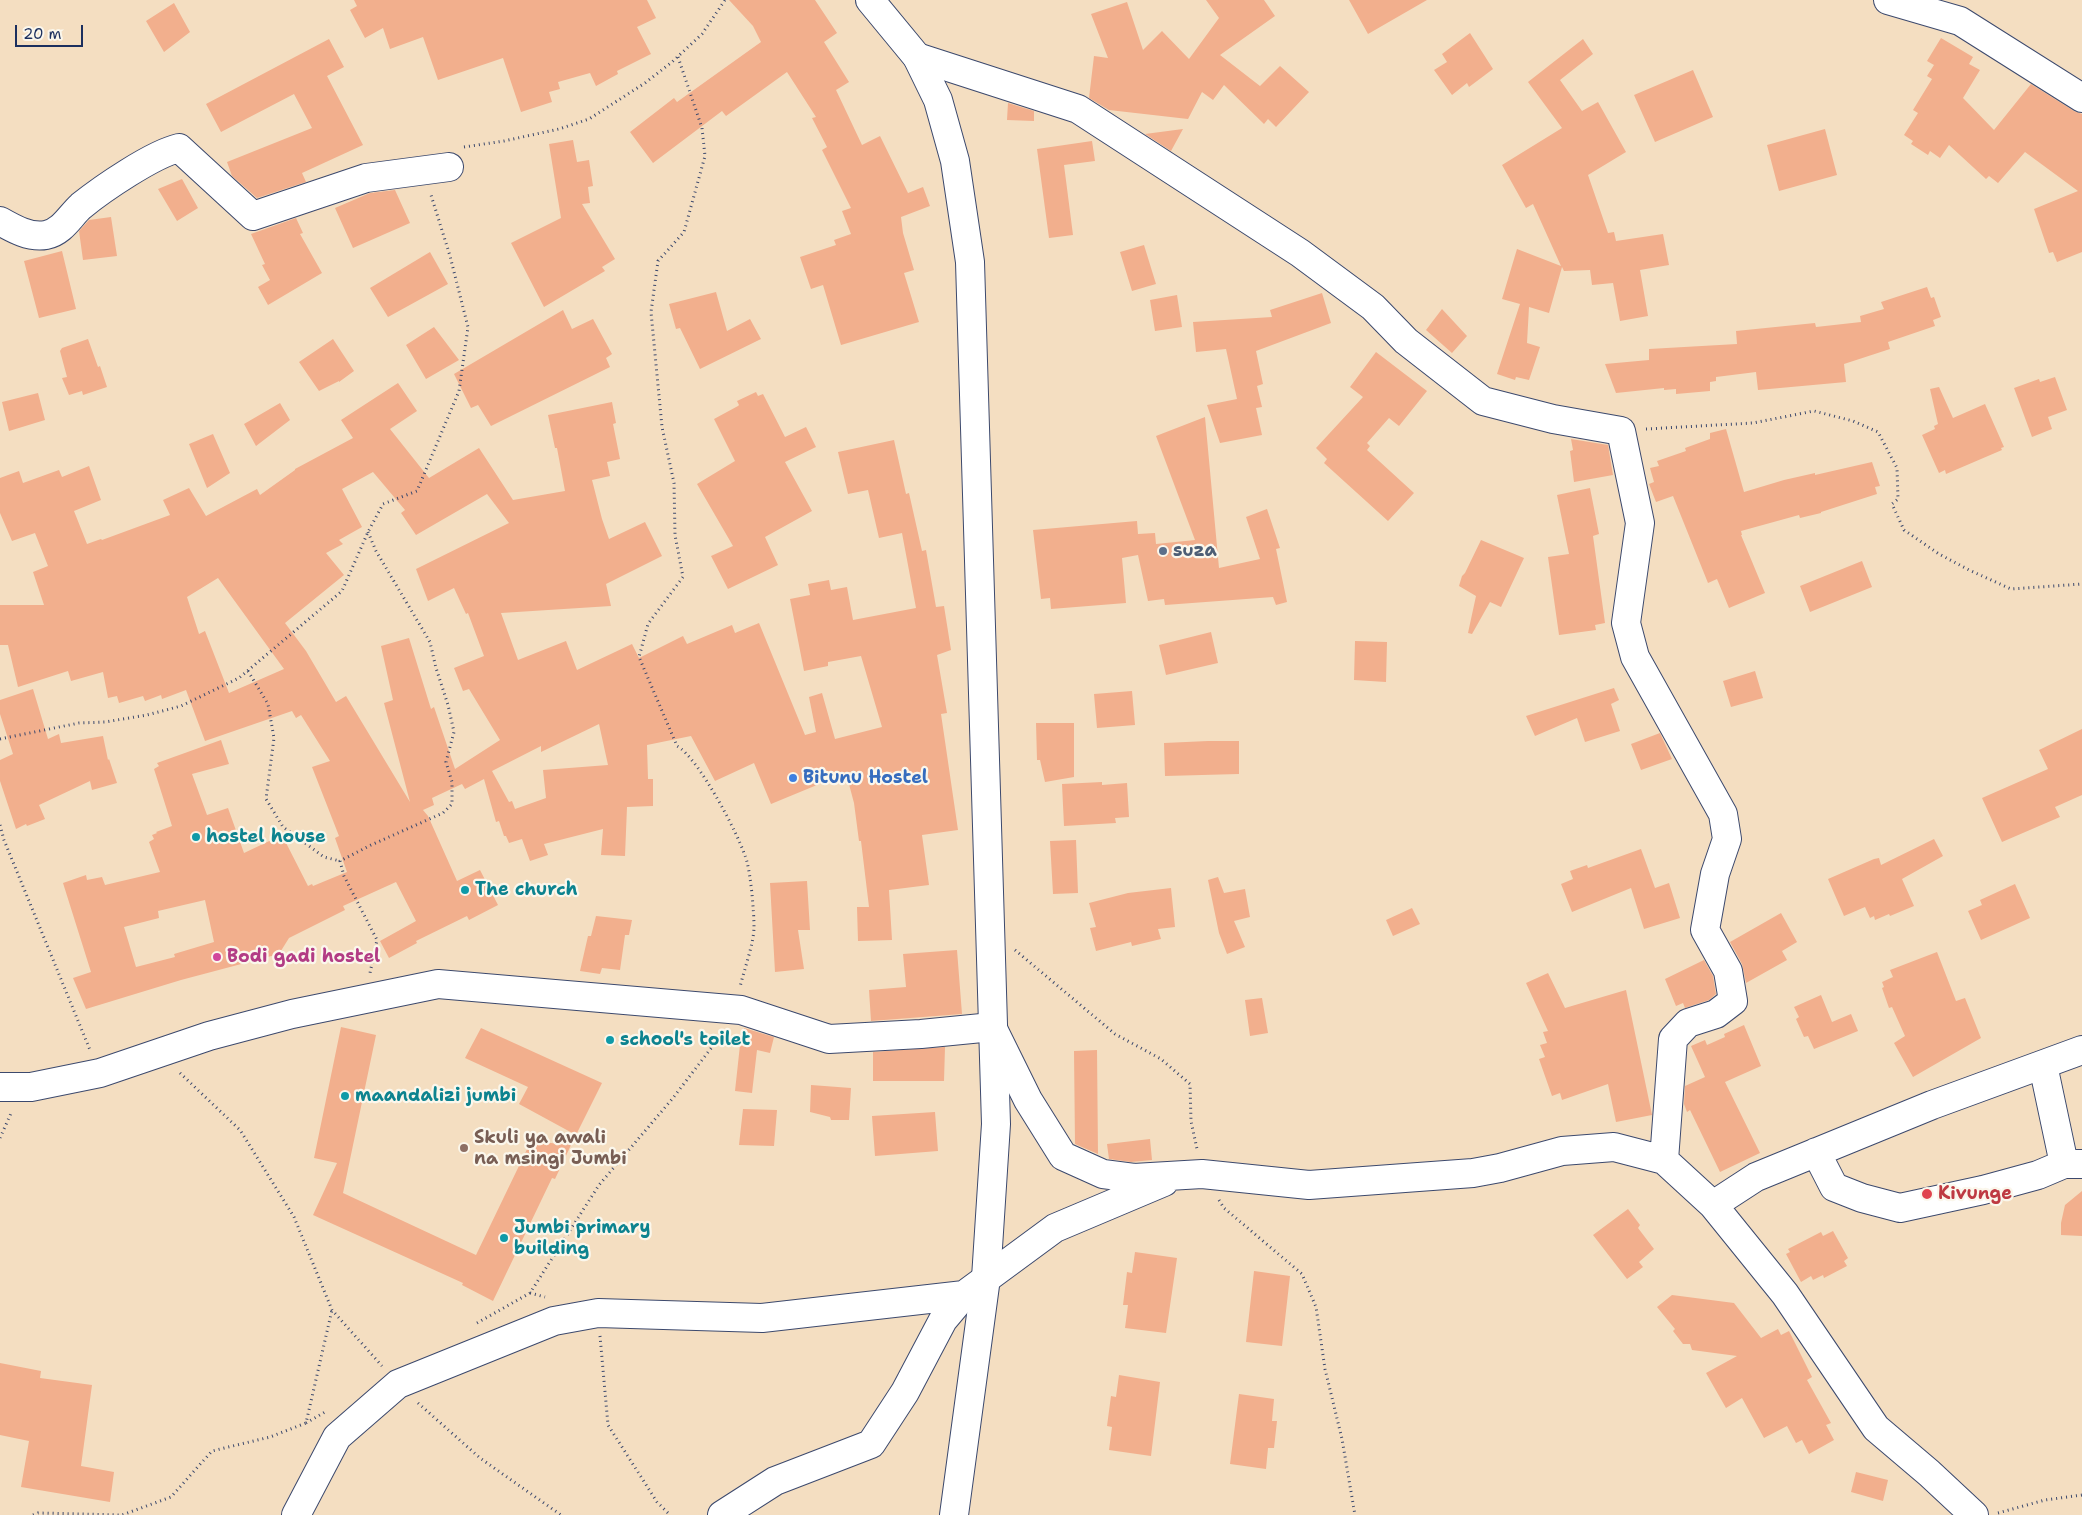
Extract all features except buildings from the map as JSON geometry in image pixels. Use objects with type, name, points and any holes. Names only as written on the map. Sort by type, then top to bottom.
[{"type":"street","points":[[870,0],[917,58],[938,100],[955,161],[970,262],[996,1124],[986,1278],[954,1515]]},
{"type":"street","points":[[1888,0],[1960,21],[2082,98]]},
{"type":"street","points":[[917,58],[1078,109],[1300,253],[1373,307],[1406,340],[1483,401],[1553,419],[1621,431],[1640,523],[1626,623],[1635,657],[1723,814],[1727,839],[1715,874],[1705,930],[1728,971],[1733,1002],[1716,1014],[1688,1023],[1673,1039],[1664,1160]]},
{"type":"street","points":[[0,221],[15,230],[35,236],[49,235],[61,228],[79,208],[97,194],[156,157],[179,148],[253,216],[366,178],[449,167]]},
{"type":"street","points":[[0,1087],[31,1087],[100,1073],[209,1036],[274,1018],[438,984],[740,1010],[828,1039],[921,1034],[992,1027]]},
{"type":"street","points":[[992,1027],[1028,1100],[1063,1156],[1103,1174],[1134,1178],[1202,1174],[1309,1185],[1473,1173],[1500,1168],[1562,1150],[1614,1148],[1664,1160],[1714,1205],[1785,1294],[1876,1428],[1929,1473],[1974,1515]]},
{"type":"street","points":[[1714,1205],[1756,1177],[1932,1105],[2082,1050]]},
{"type":"street","points":[[1816,1152],[1834,1187],[1862,1198],[1900,1208],[2010,1183],[2073,1164],[2043,1065]]},
{"type":"street","points":[[722,1515],[775,1481],[871,1444],[905,1392],[944,1320],[964,1295],[1055,1228],[1160,1183],[1202,1174]]},
{"type":"street","points":[[296,1515],[336,1437],[398,1384],[554,1321],[598,1312],[762,1318],[964,1295]]},
{"type":"path","points":[[0,739],[79,723],[105,722],[146,715],[173,708],[239,678],[342,591],[368,532],[383,504],[417,491],[459,391],[468,327],[450,256],[430,196],[463,147],[504,141],[550,131],[589,119],[645,83],[702,34],[725,0]]},
{"type":"path","points":[[472,1326],[530,1293],[599,1185],[673,1098],[740,1010],[738,992],[754,928],[747,862],[706,781],[694,762],[677,746],[639,658],[648,624],[683,577],[675,535],[674,483],[662,427],[651,312],[658,261],[684,232],[705,156],[702,128],[678,56]]},
{"type":"path","points":[[1621,431],[1753,423],[1814,411],[1852,421],[1878,432],[1897,468],[1898,500],[1892,504],[1904,530],[1940,554],[1969,570],[2011,589],[2082,584]]},
{"type":"path","points":[[248,670],[268,704],[274,738],[266,800],[283,827],[324,856],[340,861],[370,845],[443,813],[452,804],[452,782],[446,762],[454,732],[430,642],[376,551],[368,532]]},
{"type":"path","points":[[0,825],[4,840],[100,1073]]},
{"type":"path","points":[[340,861],[344,876],[377,940],[370,974],[375,996]]},
{"type":"path","points":[[990,928],[1115,1034],[1161,1059],[1190,1084],[1190,1120],[1202,1174],[1224,1208],[1302,1274],[1316,1307],[1325,1369],[1342,1439],[1355,1515]]},
{"type":"path","points":[[160,1053],[240,1130],[294,1217],[332,1310],[398,1384],[480,1458],[561,1515]]},
{"type":"path","points":[[530,1293],[547,1298]]},
{"type":"path","points":[[306,1423],[332,1310]]},
{"type":"path","points":[[598,1312],[608,1425],[657,1502],[670,1515]]},
{"type":"path","points":[[33,1515],[38,1513],[122,1515],[171,1497],[212,1451],[270,1437],[306,1423],[331,1408]]},
{"type":"path","points":[[1993,1515],[2045,1500],[2082,1495]]},
{"type":"place","name":"suza","points":[[1163,551]]},
{"type":"place","name":"Bitunu Hostel","points":[[793,778]]},
{"type":"place","name":"hostel house","points":[[196,837]]},
{"type":"place","name":"The church","points":[[465,890]]},
{"type":"place","name":"Bodi gadi hostel","points":[[217,957]]},
{"type":"place","name":"school's toilet","points":[[610,1040]]},
{"type":"place","name":"maandalizi jumbi","points":[[345,1096]]},
{"type":"place","name":"Skuli ya awali na msingi Jumbi","points":[[464,1148]]},
{"type":"place","name":"Kivunge","points":[[1927,1194]]},
{"type":"place","name":"Jumbi primary building","points":[[504,1238]]}]
